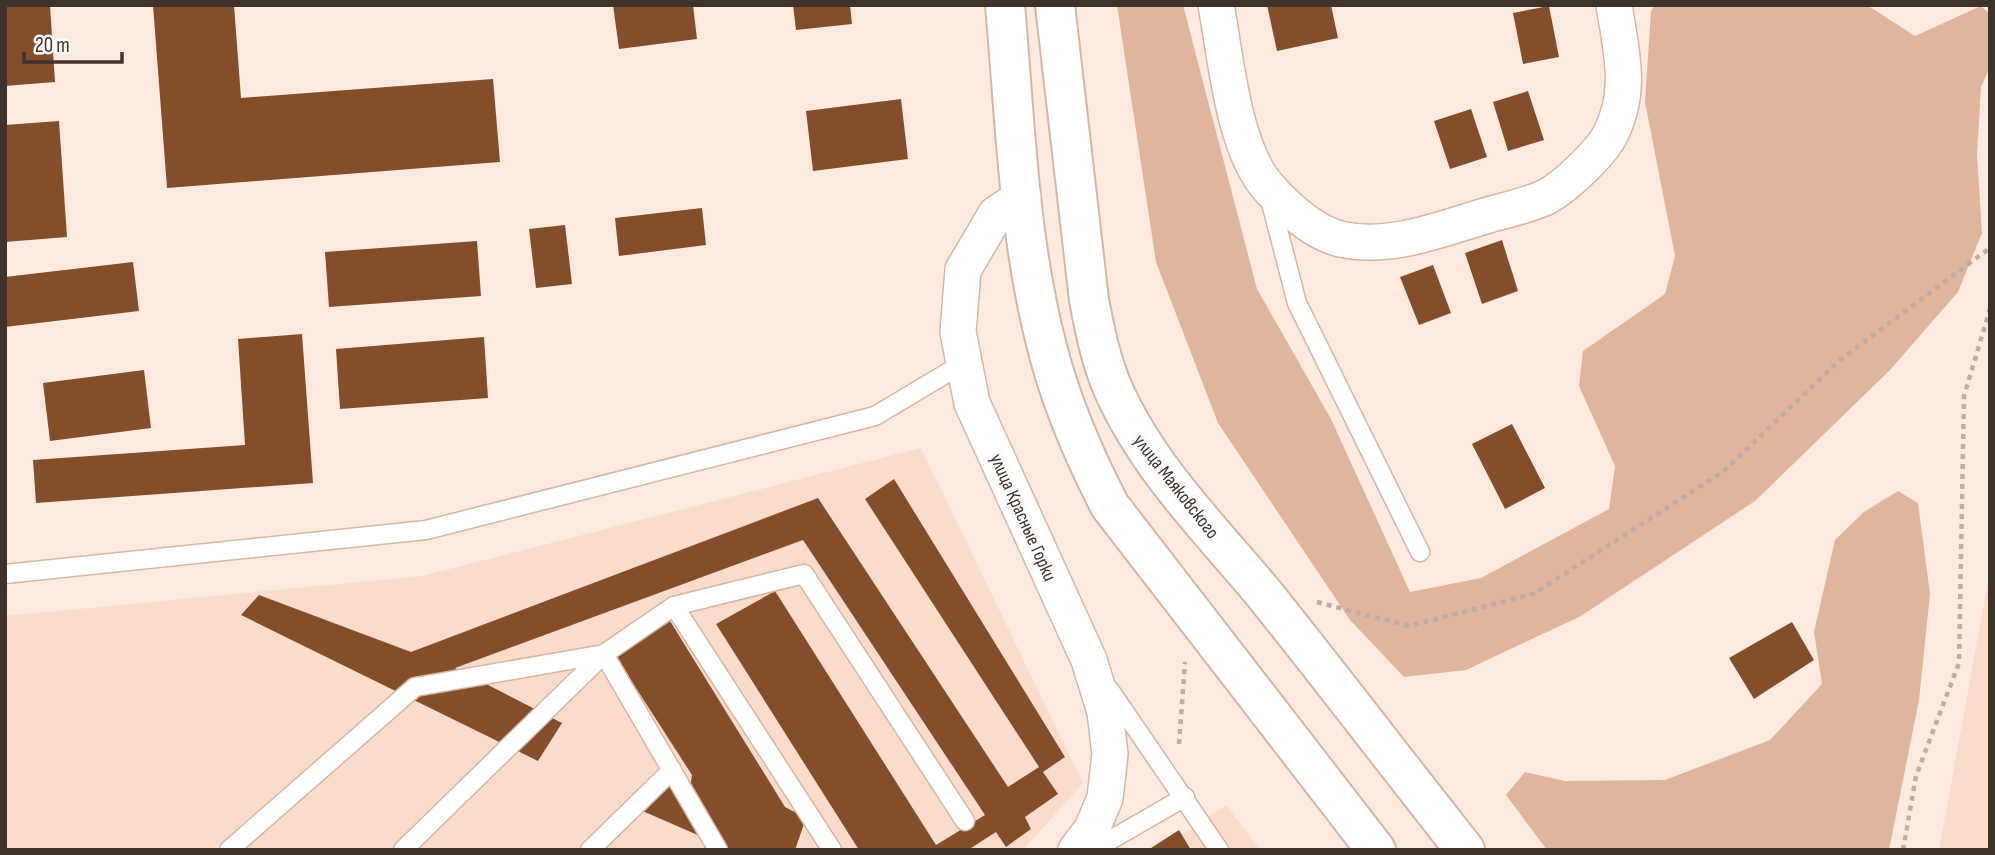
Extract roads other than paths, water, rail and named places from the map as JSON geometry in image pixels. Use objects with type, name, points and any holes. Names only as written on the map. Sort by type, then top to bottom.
[{"type":"main road","points":[[1005,5],[1034,284],[1051,361],[1072,426],[1110,506],[1376,850]]},
{"type":"main road","name":"улица Маяковского","points":[[1055,5],[1074,180],[1098,345],[1113,390],[1133,431],[1159,469],[1265,596],[1465,850]]},
{"type":"street","points":[[1216,5],[1242,142],[1267,186],[1298,216],[1338,238],[1376,243],[1405,240],[1547,196],[1579,172],[1610,135],[1626,85],[1614,5]]},
{"type":"street","name":"улица Красные Горки","points":[[1023,196],[996,214],[963,270],[958,332],[962,364],[972,403],[1089,660],[1105,712],[1110,754],[1105,798],[1092,830],[1076,850]]},
{"type":"lane","points":[[1267,186],[1297,303],[1420,552]]},
{"type":"lane","points":[[5,574],[426,530],[875,416],[962,364]]},
{"type":"lane","points":[[403,850],[604,654],[674,606],[804,574],[965,821]]},
{"type":"lane","points":[[674,606],[832,850]]},
{"type":"lane","points":[[604,654],[718,850]]},
{"type":"lane","points":[[229,850],[415,688],[604,654]]},
{"type":"lane","points":[[1089,660],[1219,850]]},
{"type":"lane","points":[[590,850],[672,770]]},
{"type":"lane","points":[[1093,850],[1185,797]]}]
